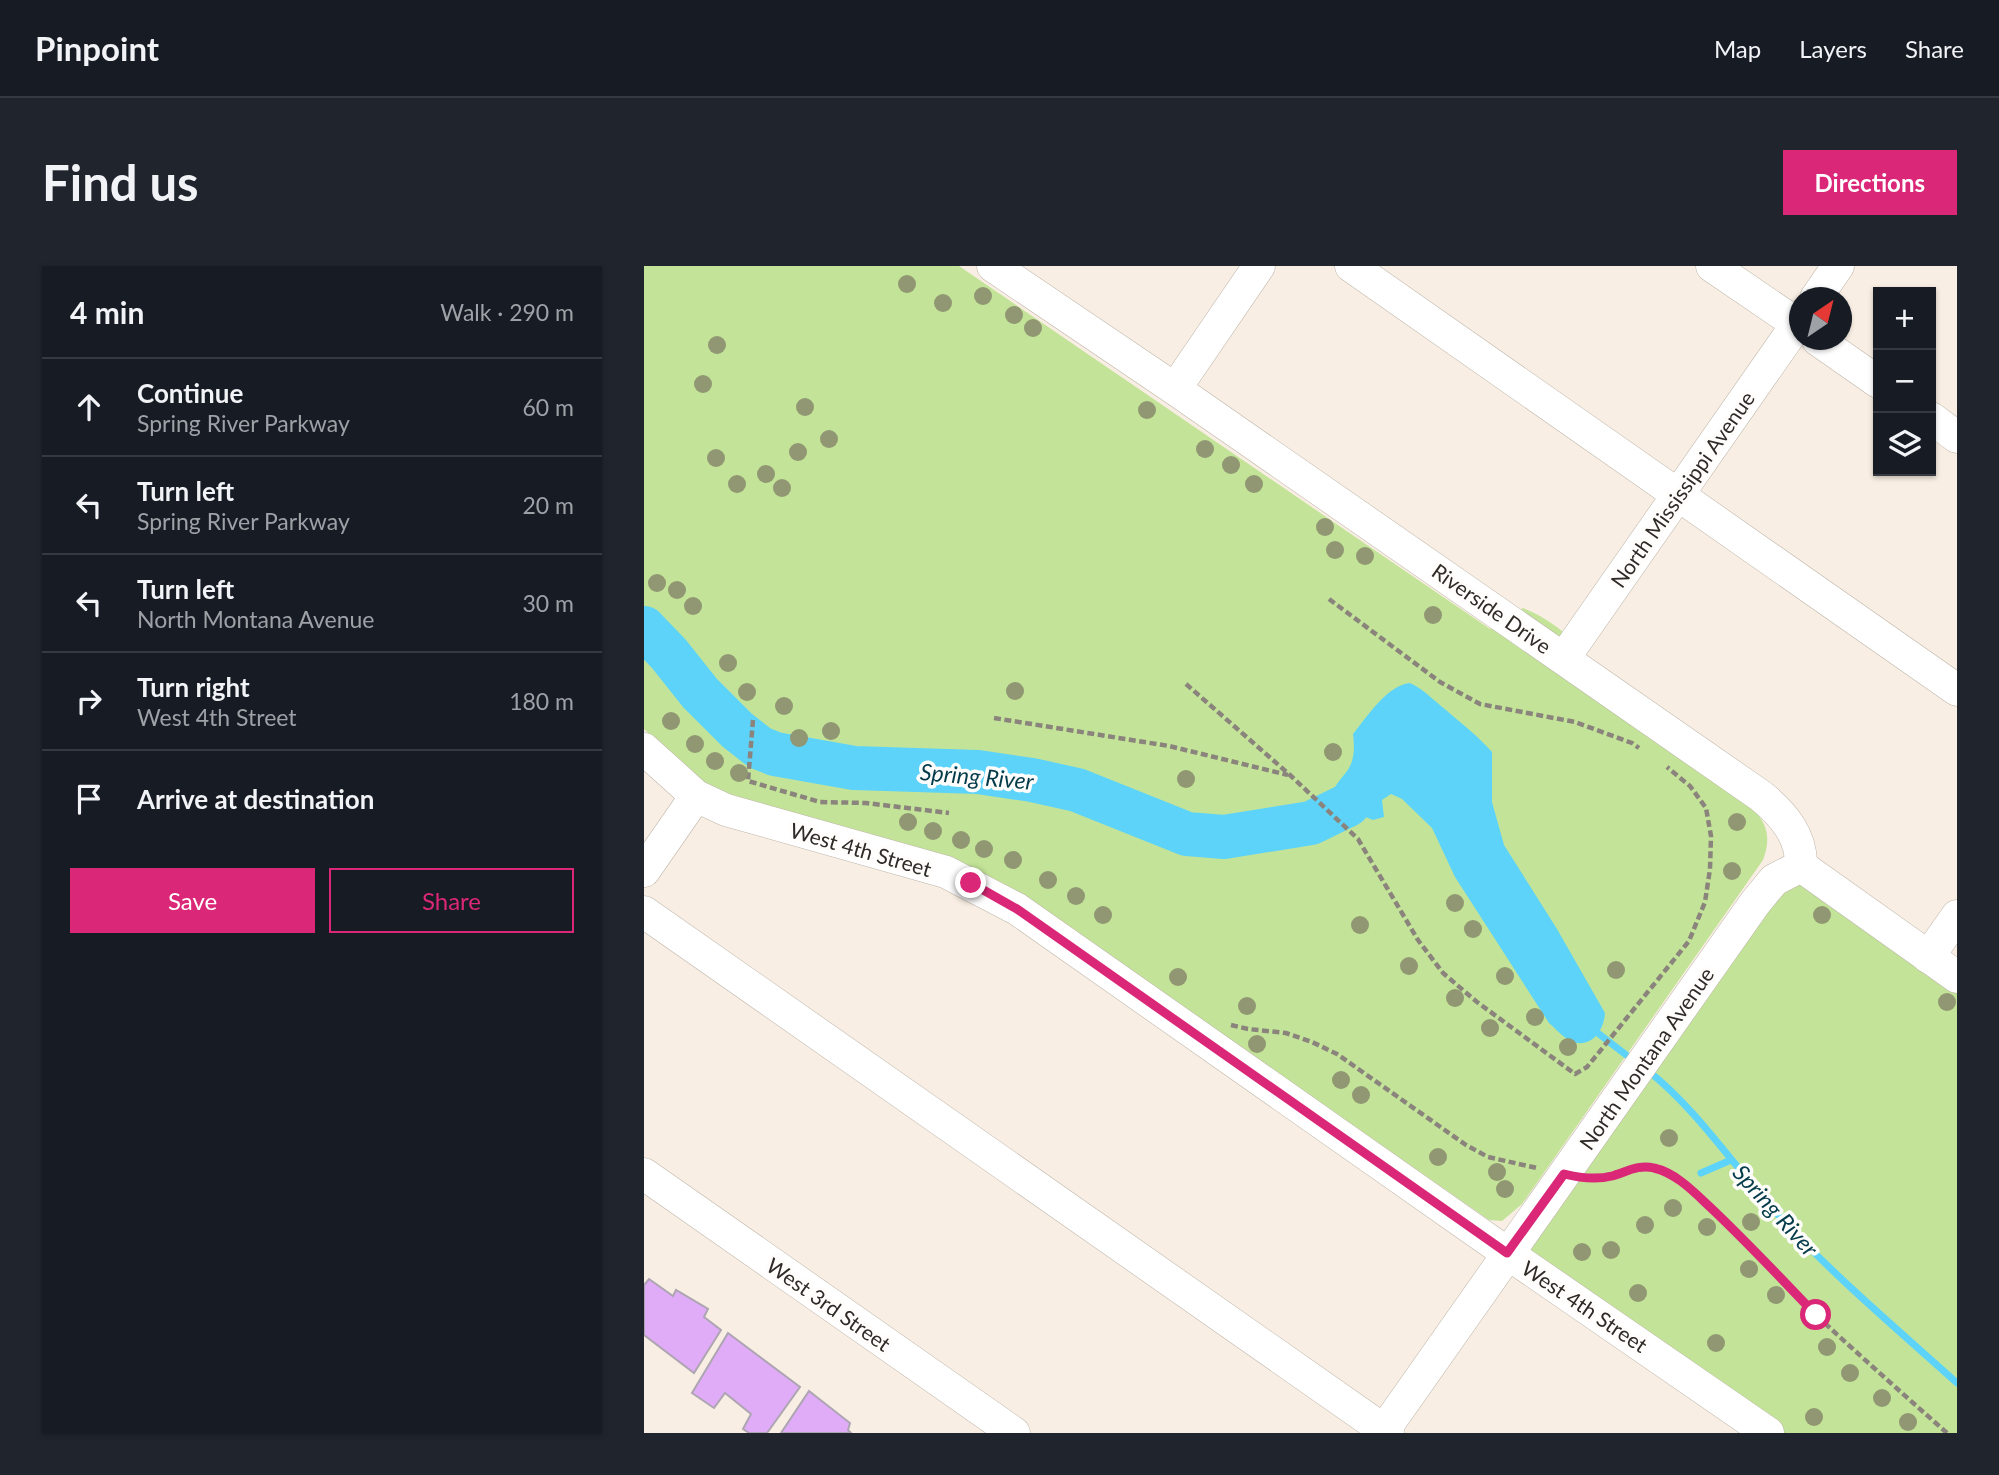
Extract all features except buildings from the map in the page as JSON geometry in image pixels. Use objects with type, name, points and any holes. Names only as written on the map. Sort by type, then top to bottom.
[{"type":"street","name":"Riverside Drive","points":[[993,266],[1175,388],[1770,804],[1781,815],[1798,842],[1801,866]]},
{"type":"street","points":[[1175,388],[1259,266]]},
{"type":"street","points":[[1352,266],[1957,690]]},
{"type":"street","points":[[1712,266],[1789,318]]},
{"type":"street","points":[[1824,287],[1838,266]]},
{"type":"street","name":"North Mississippi Avenue","points":[[1564,658],[1678,494],[1789,347]]},
{"type":"street","points":[[1834,350],[1873,378]]},
{"type":"street","points":[[1936,422],[1957,437]]},
{"type":"street","name":"West 4th Street","points":[[644,749],[696,796],[726,810],[946,872],[1017,909],[1768,1433]]},
{"type":"street","points":[[644,872],[696,796]]},
{"type":"street","points":[[1801,866],[1957,978]]},
{"type":"street","name":"North Montana Avenue","points":[[1384,1432],[1755,903],[1774,880],[1801,866]]},
{"type":"street","points":[[644,912],[1384,1432]]},
{"type":"street","points":[[1928,957],[1957,916]]},
{"type":"street","name":"West 3rd Street","points":[[644,1174],[1014,1433]]},
{"type":"path","points":[[1329,599],[1440,681],[1480,704],[1575,722],[1632,743],[1643,751]]},
{"type":"path","points":[[1186,684],[1306,789],[1358,839],[1418,940],[1443,973],[1477,1002],[1575,1074],[1587,1067],[1689,941],[1705,902],[1711,836],[1706,808],[1690,786],[1665,765]]},
{"type":"path","points":[[994,718],[1169,746],[1290,775]]},
{"type":"path","points":[[753,720],[748,780],[820,802],[866,803],[949,813]]},
{"type":"path","points":[[1564,1174],[1594,1178],[1612,1176],[1634,1168],[1651,1167],[1671,1174],[1756,1250],[1816,1315],[1947,1433]]},
{"type":"green space","points":[[644,266],[959,266],[1490,629],[1523,608],[1552,623],[1612,683],[1752,807],[1765,826],[1767,845],[1763,860],[1522,1204],[1502,1221],[1489,1220],[1030,901],[707,788],[644,729]]},
{"type":"green space","points":[[1785,873],[1957,977],[1957,1433],[1768,1433],[1507,1253]]},
{"type":"water","points":[[1410,683],[1429,695],[1492,752],[1492,802],[1504,845],[1557,929],[1605,1013],[1600,1030],[1589,1041],[1573,1042],[1549,1023],[1455,877],[1432,828],[1402,799],[1391,794],[1382,800],[1384,817],[1373,820],[1358,814],[1332,794],[1351,764],[1354,752],[1353,734],[1385,696],[1401,685]]},
{"type":"waterway","name":"Spring River","points":[[644,628],[700,693],[737,730],[760,748],[775,754],[854,768],[978,772],[1032,780],[1077,790],[1187,834],[1224,837],[1311,823],[1348,805]]},
{"type":"waterway","name":"Spring River","points":[[1599,1034],[1634,1061]]},
{"type":"waterway","name":"Spring River","points":[[1647,1070],[1700,1121],[1763,1198],[1821,1260],[1957,1383]]},
{"type":"waterway","points":[[1701,1173],[1731,1160]]},
{"type":"route","points":[[971,883],[1017,909],[1507,1253],[1564,1174],[1594,1178],[1612,1176],[1634,1168],[1651,1167],[1671,1174],[1695,1193],[1756,1250],[1816,1315]]}]
